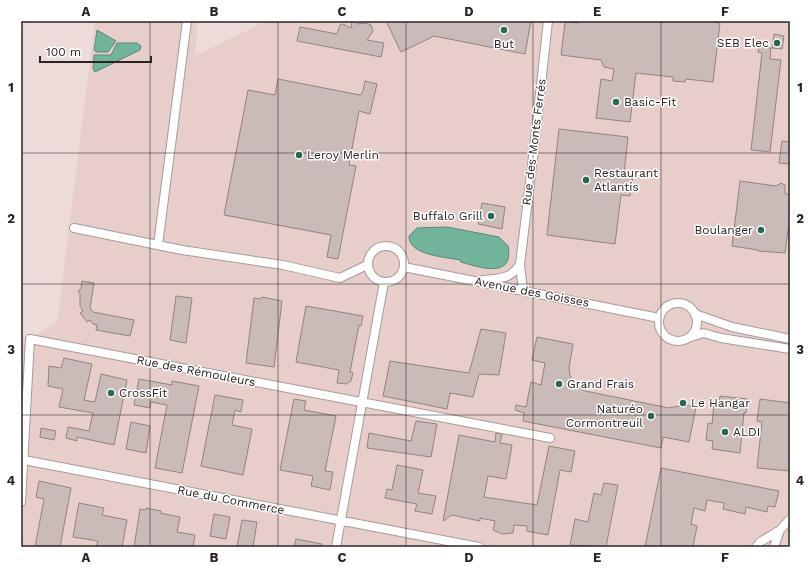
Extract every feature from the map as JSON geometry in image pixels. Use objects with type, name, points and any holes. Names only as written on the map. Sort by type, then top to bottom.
[{"type":"street","points":[[158,245],[187,21]]},
{"type":"street","name":"Rue des Monts Ferrés","points":[[523,291],[520,264],[548,21]]},
{"type":"street","points":[[74,228],[158,245],[283,265],[340,278],[367,265]]},
{"type":"street","points":[[386,246],[392,247],[401,255],[404,267],[398,278],[393,281],[384,282],[374,278],[368,270],[367,265],[370,254],[380,247],[386,246]]},
{"type":"street","points":[[473,281],[506,277],[514,273],[520,264]]},
{"type":"street","name":"Avenue des Goisses","points":[[404,267],[660,318]]},
{"type":"street","points":[[336,547],[384,282]]},
{"type":"street","points":[[790,339],[732,328],[695,314],[689,307],[678,304],[666,308],[660,318],[660,329],[666,337],[680,341],[703,333],[721,338],[790,349]]},
{"type":"street","points":[[690,337],[696,327],[695,314]]},
{"type":"street","name":"Rue des Rémouleurs","points":[[24,460],[30,339],[550,438]]},
{"type":"street","points":[[21,502],[24,460]]},
{"type":"street","name":"Rue du Commerce","points":[[24,460],[479,547]]},
{"type":"street","points":[[756,547],[760,542],[780,530],[790,519]]},
{"type":"street","points":[[774,547],[780,530]]},
{"type":"street","points":[[764,540],[770,542],[774,547]]},
{"type":"shaded area","points":[[95,21],[198,21],[195,56],[266,21],[790,21],[790,547],[21,547],[21,337],[30,339],[57,322]]},
{"type":"shaded area","points":[[97,30],[116,41],[108,52],[96,52],[94,50]]},
{"type":"shaded area","points":[[117,43],[137,43],[141,46],[140,50],[95,72],[93,69],[94,55],[111,55]]},
{"type":"shaded area","points":[[447,227],[499,237],[508,246],[509,257],[506,264],[494,269],[476,266],[461,262],[460,260],[428,254],[414,247],[410,242],[409,236],[417,228]]},
{"type":"building","points":[[352,21],[358,21],[357,24],[366,23],[371,25],[373,31],[367,40],[384,43],[381,57],[297,41],[300,27],[337,34],[340,25],[343,24],[351,28]]},
{"type":"building","points":[[386,21],[531,21],[525,54],[434,36],[401,52]]},
{"type":"building","points":[[578,21],[707,21],[720,23],[713,82],[686,79],[685,82],[673,81],[673,77],[636,73],[630,122],[596,118],[601,79],[612,81],[614,69],[604,67],[601,60],[561,55],[565,22],[578,23]]},
{"type":"building","name":"SEB Elec","points":[[774,34],[784,36],[782,49],[772,48]]},
{"type":"building","points":[[759,47],[771,48],[770,59],[781,60],[770,152],[751,150],[762,53],[758,52]]},
{"type":"building","name":"Leroy Merlin","points":[[278,79],[360,95],[363,91],[365,81],[377,84],[370,114],[359,111],[349,165],[356,166],[338,259],[327,257],[331,235],[224,215],[248,90],[275,95]]},
{"type":"building","points":[[559,129],[628,137],[624,174],[633,175],[630,196],[621,195],[615,244],[547,235]]},
{"type":"building","points":[[782,141],[790,142],[790,164],[779,163]]},
{"type":"building","name":"Boulanger","points":[[740,181],[776,186],[781,183],[785,185],[785,194],[790,194],[790,214],[785,253],[758,251],[732,246]]},
{"type":"building","name":"Buffalo Grill","points":[[482,203],[505,207],[502,229],[478,224]]},
{"type":"building","points":[[82,281],[94,283],[90,308],[93,312],[134,320],[130,336],[96,330],[97,325],[93,324],[90,320],[87,322],[80,313],[83,311],[80,306],[80,294],[78,291],[81,288]]},
{"type":"building","points":[[176,296],[192,298],[186,343],[170,340]]},
{"type":"building","points":[[262,297],[282,301],[274,367],[246,363],[254,298],[261,299]]},
{"type":"building","points":[[306,306],[363,316],[361,326],[359,325],[350,372],[353,373],[351,381],[346,384],[337,383],[339,370],[296,362]]},
{"type":"building","points":[[481,329],[506,333],[499,375],[479,374],[473,397],[450,393],[447,409],[383,396],[390,361],[469,373]]},
{"type":"building","points":[[537,337],[573,344],[569,368],[570,375],[574,385],[585,391],[669,408],[684,405],[696,407],[689,442],[663,437],[661,448],[523,421],[524,413],[515,410],[516,405],[526,407],[531,382],[541,385],[545,363],[532,360]]},
{"type":"building","points":[[64,358],[92,364],[84,400],[95,402],[101,374],[127,380],[114,445],[77,437],[77,441],[66,438],[68,427],[89,431],[93,413],[59,407],[63,389],[48,386],[49,366],[61,368]]},
{"type":"building","points":[[139,379],[172,385],[172,381],[199,386],[182,473],[155,468],[167,405],[151,402],[150,408],[134,405]]},
{"type":"building","points":[[215,395],[243,400],[241,412],[235,410],[232,425],[252,429],[243,475],[201,466]]},
{"type":"building","name":"ALDI","points":[[720,396],[748,399],[749,404],[747,404],[746,413],[744,413],[740,453],[712,449],[713,441],[706,440],[708,423],[712,424],[714,403],[719,403]]},
{"type":"building","points":[[294,399],[306,401],[304,410],[336,416],[325,471],[333,472],[330,490],[311,486],[313,476],[280,470]]},
{"type":"building","points":[[760,399],[790,403],[790,471],[757,468],[762,422],[757,421]]},
{"type":"building","points":[[416,421],[437,424],[431,457],[367,448],[369,433],[411,441]]},
{"type":"building","points":[[131,422],[150,426],[146,453],[126,449]]},
{"type":"building","points":[[41,428],[56,431],[54,440],[40,437]]},
{"type":"building","points":[[496,433],[502,434],[500,443],[512,445],[506,479],[488,476],[484,497],[537,505],[549,446],[575,451],[571,472],[560,470],[548,535],[527,531],[527,526],[514,525],[513,533],[502,534],[493,530],[495,521],[480,518],[480,521],[452,515],[443,521],[459,435],[495,442]]},
{"type":"building","points":[[397,465],[423,470],[418,493],[436,496],[432,514],[415,511],[417,504],[385,498],[387,489],[392,490]]},
{"type":"building","points":[[661,468],[779,491],[775,507],[768,506],[767,512],[746,507],[745,514],[723,509],[724,503],[707,500],[705,511],[694,508],[691,524],[697,526],[693,547],[645,547]]},
{"type":"building","points":[[39,481],[71,488],[60,547],[35,547],[44,499],[36,497]]},
{"type":"building","points":[[604,483],[618,485],[606,547],[570,545],[575,519],[588,522],[594,493],[601,495]]},
{"type":"building","points":[[79,503],[104,508],[102,515],[127,520],[122,547],[96,547],[98,541],[73,537]]},
{"type":"building","points":[[146,508],[161,511],[160,513],[180,517],[177,532],[195,535],[193,547],[134,547],[140,509],[146,510]]},
{"type":"building","points":[[214,514],[230,517],[226,539],[210,536]]},
{"type":"building","points":[[242,520],[257,522],[253,547],[237,547]]},
{"type":"building","points":[[296,539],[322,544],[322,547],[294,547]]},
{"type":"place","name":"But","points":[[504,30]]},
{"type":"place","name":"SEB Elec","points":[[777,43]]},
{"type":"place","name":"Basic-Fit","points":[[616,102]]},
{"type":"place","name":"Leroy Merlin","points":[[299,155]]},
{"type":"place","name":"Restaurant Atlantis","points":[[586,180]]},
{"type":"place","name":"Buffalo Grill","points":[[491,216]]},
{"type":"place","name":"Boulanger","points":[[761,230]]},
{"type":"place","name":"Grand Frais","points":[[559,384]]},
{"type":"place","name":"CrossFit","points":[[111,393]]},
{"type":"place","name":"Le Hangar","points":[[683,403]]},
{"type":"place","name":"Naturéo Cormontreuil","points":[[651,416]]},
{"type":"place","name":"ALDI","points":[[725,432]]}]
